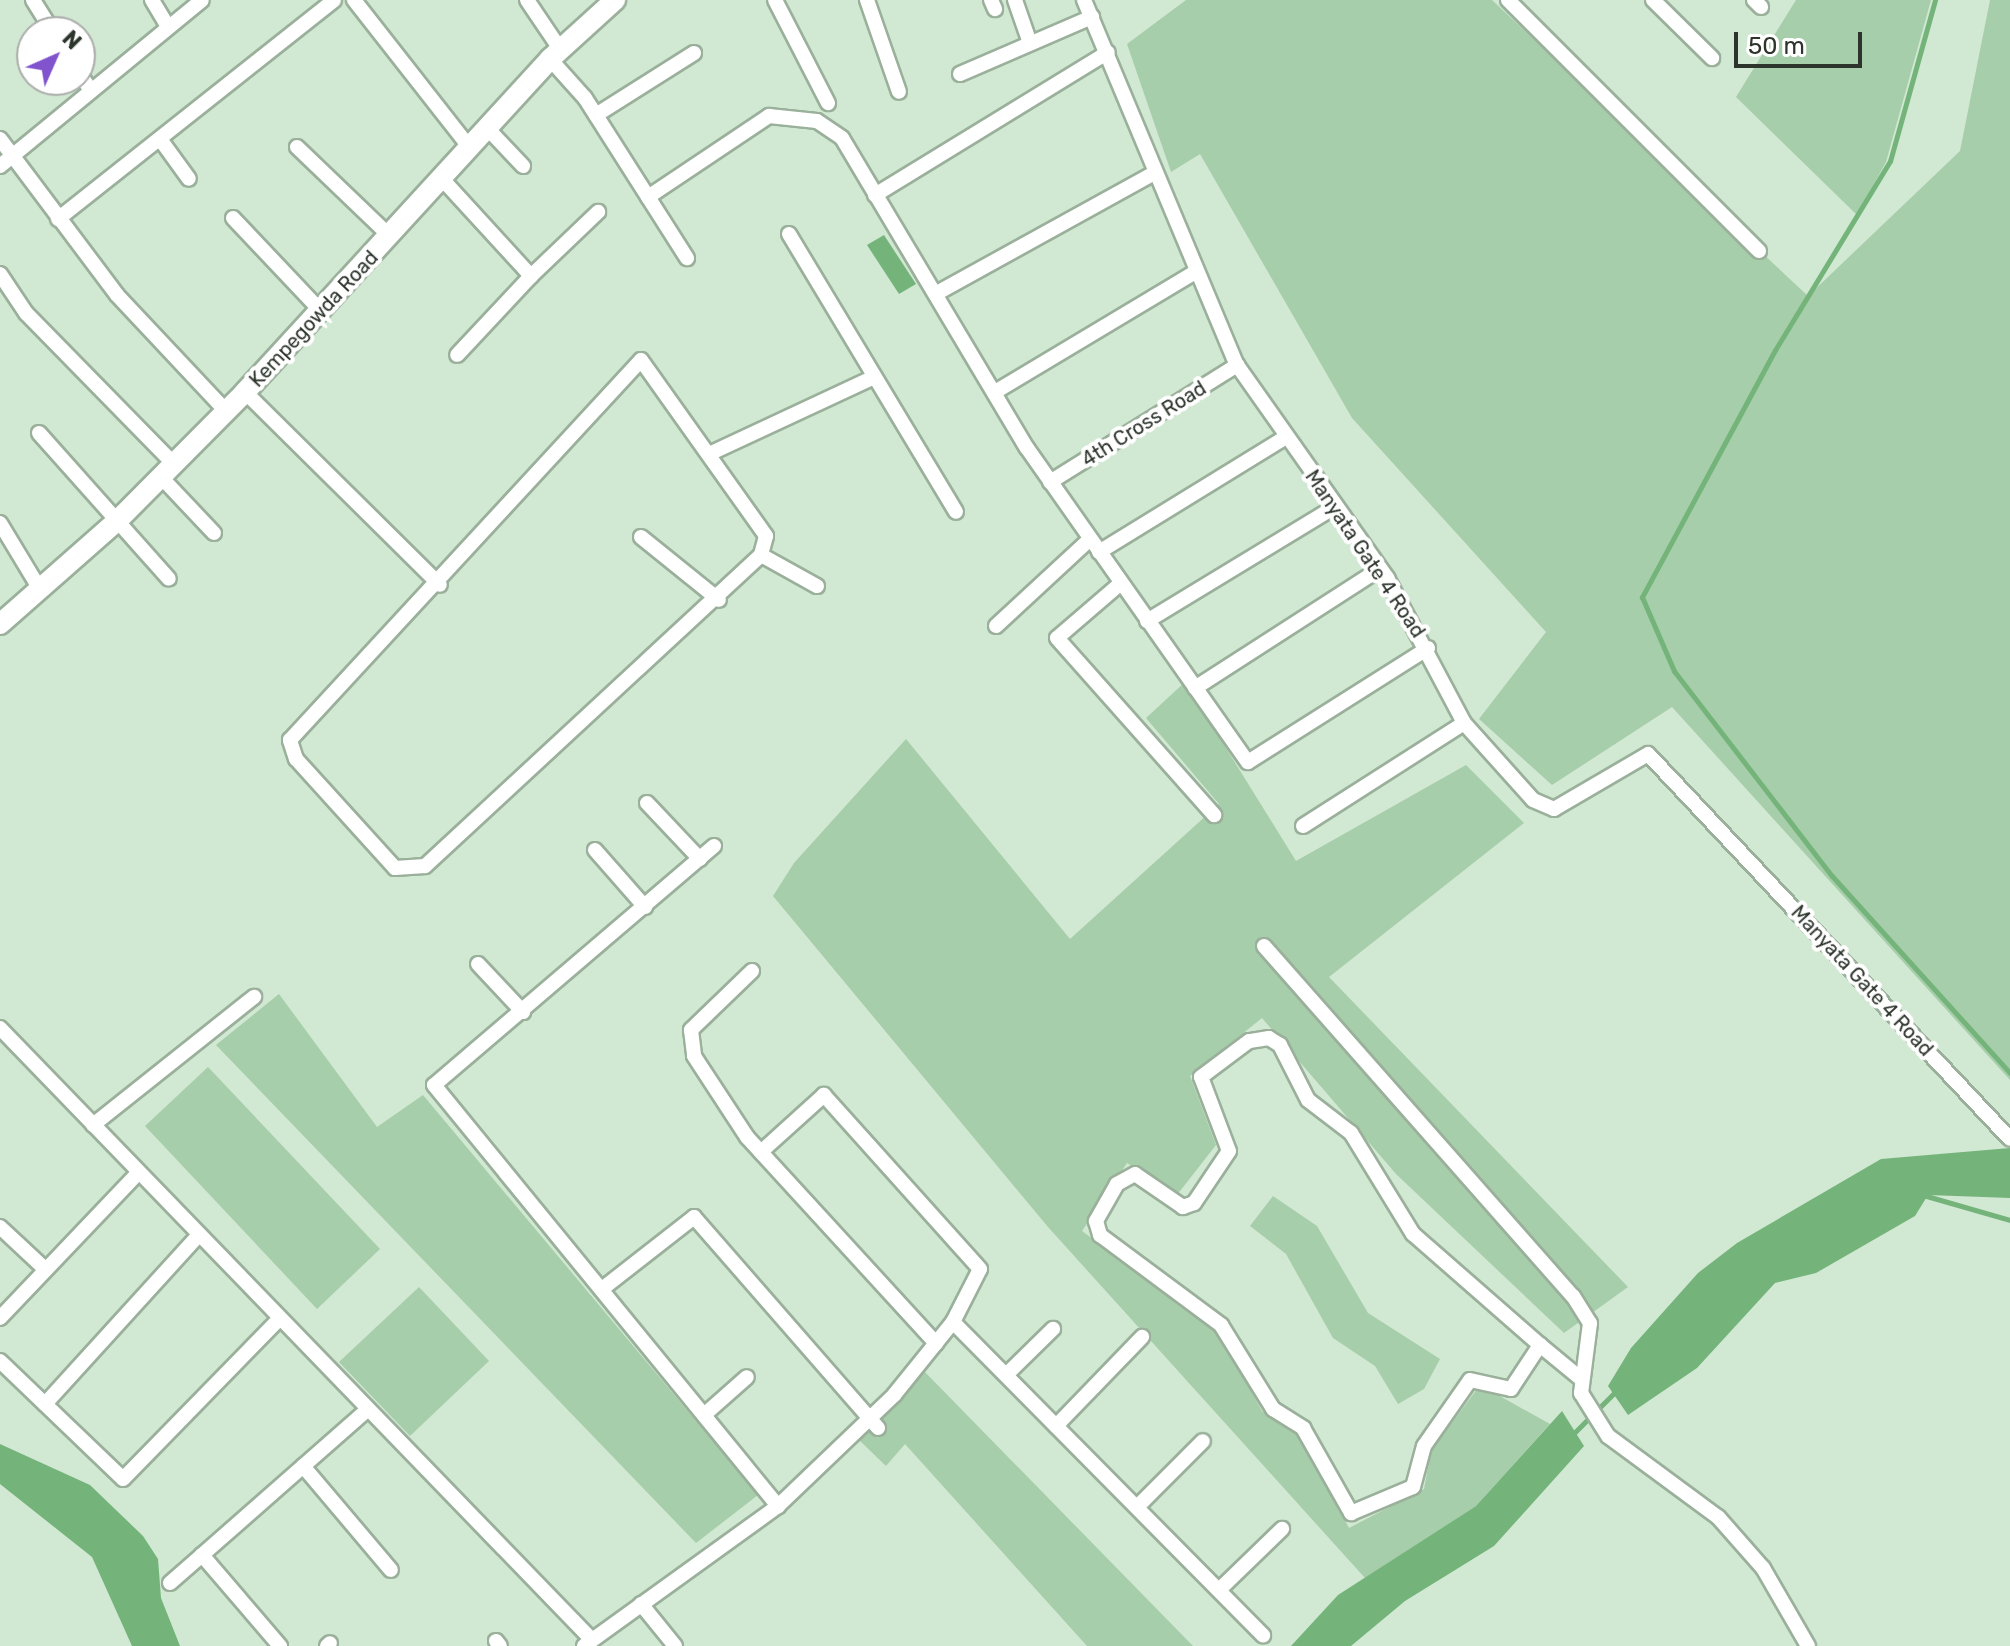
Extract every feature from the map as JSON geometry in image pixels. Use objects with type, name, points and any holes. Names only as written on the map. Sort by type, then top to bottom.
[{"type":"street","points":[[152,0],[168,27]]},
{"type":"street","points":[[96,87],[202,0]]},
{"type":"street","points":[[58,219],[334,0]]},
{"type":"street","points":[[354,0],[471,149]]},
{"type":"street","points":[[527,0],[555,54],[687,258]]},
{"type":"street","name":"Kempegowda Road","points":[[0,624],[118,520],[245,392],[444,181],[555,54],[615,0]]},
{"type":"street","points":[[775,0],[828,103]]},
{"type":"street","points":[[867,0],[899,92]]},
{"type":"street","points":[[1015,0],[1030,43]]},
{"type":"street","name":"Manyata Gate 4 Road","points":[[1084,0],[1108,52],[1194,273],[1237,365],[1380,569],[1428,648],[1464,723],[1533,800],[1554,809],[1648,754],[2010,1139]]},
{"type":"street","points":[[1508,0],[1759,251]]},
{"type":"street","points":[[1653,0],[1712,58]]},
{"type":"street","points":[[960,74],[1092,17]]},
{"type":"street","points":[[875,195],[1108,52]]},
{"type":"street","points":[[596,115],[694,53]]},
{"type":"street","points":[[5,162],[85,96]]},
{"type":"street","points":[[648,197],[732,135],[769,116],[793,115],[842,138],[1050,482],[1248,762],[1428,648]]},
{"type":"street","points":[[488,129],[523,166]]},
{"type":"street","points":[[0,139],[5,162],[58,219],[117,295],[226,411]]},
{"type":"street","points":[[160,139],[189,179]]},
{"type":"street","points":[[297,147],[391,237]]},
{"type":"street","points":[[937,293],[1154,173]]},
{"type":"street","points":[[444,181],[531,276]]},
{"type":"street","points":[[457,355],[531,276],[598,212]]},
{"type":"street","points":[[233,218],[322,312]]},
{"type":"street","points":[[789,234],[956,512]]},
{"type":"street","points":[[995,392],[1194,273]]},
{"type":"street","points":[[0,274],[26,313],[168,470],[214,533]]},
{"type":"street","points":[[632,364],[650,364],[766,536],[761,555],[719,600],[425,866],[409,872],[395,868],[306,770],[290,740],[440,585],[632,364]]},
{"type":"street","name":"4th Cross Road","points":[[1050,482],[1237,365]]},
{"type":"street","points":[[709,454],[874,377]]},
{"type":"street","points":[[245,392],[440,585]]},
{"type":"street","points":[[39,433],[169,579]]},
{"type":"street","points":[[996,626],[1094,546],[1286,437]]},
{"type":"street","points":[[1147,621],[1336,506]]},
{"type":"street","points":[[0,523],[41,591]]},
{"type":"street","points":[[641,537],[719,600]]},
{"type":"street","points":[[761,555],[817,586]]},
{"type":"street","points":[[1195,688],[1380,569]]},
{"type":"street","points":[[1121,583],[1057,638],[1214,815]]},
{"type":"street","points":[[1303,826],[1464,723]]},
{"type":"street","points":[[647,803],[700,859]]},
{"type":"street","points":[[714,846],[434,1085],[778,1506]]},
{"type":"street","points":[[595,850],[645,907]]},
{"type":"street","points":[[1264,946],[1573,1296],[1590,1323],[1581,1386]]},
{"type":"street","points":[[478,964],[523,1012]]},
{"type":"street","points":[[752,971],[699,1021],[690,1043],[761,1152],[936,1343]]},
{"type":"street","points":[[93,1125],[254,997]]},
{"type":"street","points":[[0,1028],[588,1643],[778,1506],[874,1424],[953,1322],[980,1269],[824,1095],[761,1152]]},
{"type":"street","points":[[1540,1345],[1511,1389],[1470,1380],[1424,1446],[1407,1493],[1351,1513],[1303,1428],[1273,1409],[1221,1325],[1100,1235],[1096,1221],[1117,1184],[1135,1174],[1183,1207],[1194,1203],[1229,1151],[1201,1077],[1249,1041],[1269,1038],[1280,1045],[1308,1100],[1351,1133],[1413,1234],[1540,1345],[1581,1386],[1608,1436],[1718,1517],[1763,1568],[1808,1646]]},
{"type":"street","points":[[0,1318],[138,1173]]},
{"type":"street","points":[[602,1289],[694,1217],[874,1424]]},
{"type":"street","points":[[0,1227],[45,1269]]},
{"type":"street","points":[[45,1404],[197,1237]]},
{"type":"street","points":[[0,1361],[123,1479],[278,1320]]},
{"type":"street","points":[[953,1322],[1263,1635]]},
{"type":"street","points":[[1006,1375],[1053,1329]]},
{"type":"street","points":[[1056,1426],[1142,1337]]},
{"type":"street","points":[[704,1415],[747,1377]]},
{"type":"street","points":[[170,1583],[367,1410]]},
{"type":"street","points":[[1137,1507],[1203,1441]]},
{"type":"street","points":[[303,1466],[391,1570]]},
{"type":"street","points":[[1219,1590],[1282,1529]]},
{"type":"street","points":[[202,1555],[280,1646]]},
{"type":"street","points":[[641,1604],[675,1646]]},
{"type":"shaded area","points":[[1186,0],[1492,0],[1808,296],[1960,151],[1990,0],[2010,0],[2010,1080],[1672,707],[1552,785],[1479,719],[1546,632],[1352,418],[1200,154],[1171,172],[1127,44]]},
{"type":"shaded area","points":[[1796,0],[1931,0],[1886,162],[1857,215],[1736,97]]},
{"type":"shaded area","points":[[884,235],[916,284],[899,294],[867,245]]},
{"type":"shaded area","points":[[1185,682],[1296,861],[1466,765],[1524,823],[1329,977],[1628,1287],[1564,1333],[1396,1174],[1262,1018],[1190,1076],[1216,1145],[1177,1195],[1127,1163],[1082,1231],[1217,1330],[1262,1411],[1302,1439],[1349,1528],[1424,1489],[1431,1451],[1480,1385],[1550,1424],[1476,1506],[1365,1578],[1048,1227],[773,896],[794,863],[906,739],[1070,939],[1219,804],[1146,718]]},
{"type":"shaded area","points":[[279,994],[377,1127],[423,1095],[758,1495],[696,1543],[216,1045]]},
{"type":"shaded area","points":[[208,1067],[380,1249],[317,1309],[145,1126]]},
{"type":"shaded area","points":[[2010,1148],[2010,1198],[1928,1195],[1915,1216],[1816,1273],[1775,1283],[1697,1368],[1628,1415],[1608,1386],[1631,1348],[1698,1273],[1737,1243],[1881,1159]]},
{"type":"shaded area","points":[[1273,1196],[1317,1226],[1368,1313],[1440,1359],[1424,1389],[1398,1404],[1375,1366],[1333,1338],[1286,1254],[1250,1226]]},
{"type":"shaded area","points":[[419,1287],[489,1361],[410,1436],[339,1362]]},
{"type":"shaded area","points":[[921,1368],[1193,1646],[1087,1646],[905,1444],[886,1466],[857,1438]]},
{"type":"shaded area","points":[[1562,1411],[1584,1446],[1494,1546],[1405,1601],[1351,1646],[1291,1646],[1338,1595],[1476,1506]]},
{"type":"shaded area","points":[[0,1444],[90,1485],[143,1536],[158,1559],[161,1598],[180,1646],[132,1646],[92,1557],[0,1484]]},
{"type":"waterway","points":[[1935,0],[1890,161],[1775,350],[1642,597],[1674,671],[1832,876],[2010,1073]]},
{"type":"waterway","points":[[1923,1195],[2010,1220]]},
{"type":"waterway","points":[[1572,1435],[1618,1389]]}]
